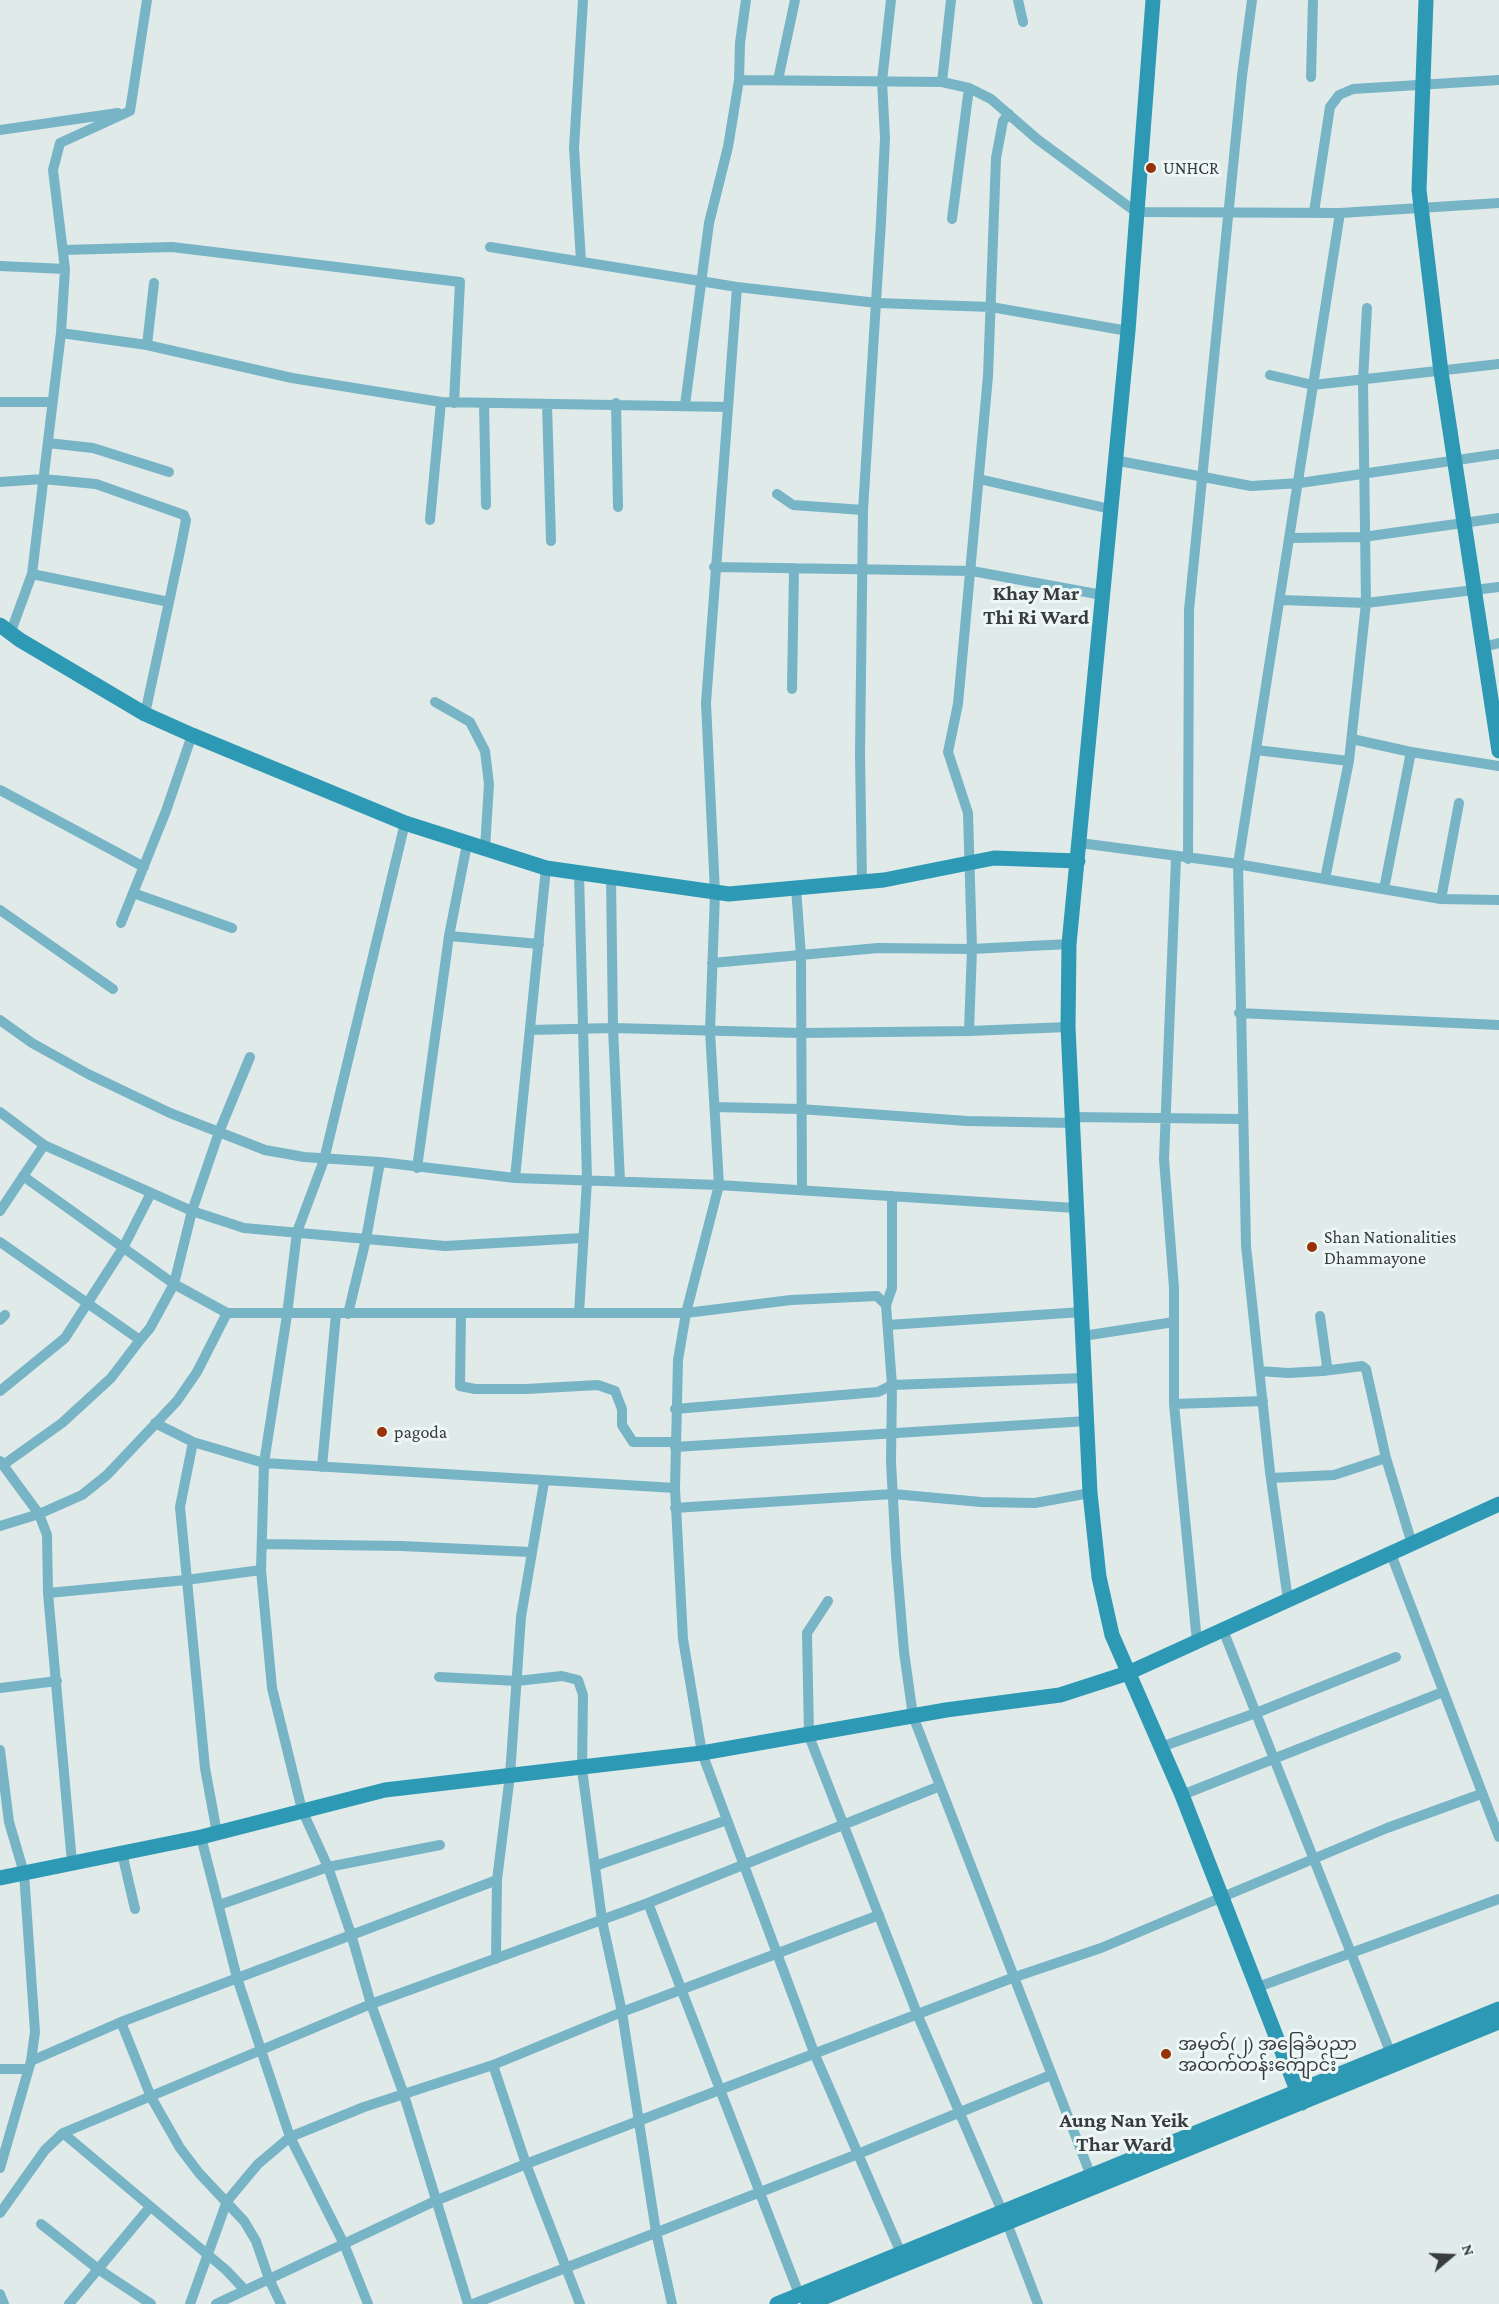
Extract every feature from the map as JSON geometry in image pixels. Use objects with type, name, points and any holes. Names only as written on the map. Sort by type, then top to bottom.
[{"type":"street","points":[[130,111],[147,0]]},
{"type":"street","points":[[581,261],[574,148],[583,0]]},
{"type":"street","points":[[685,405],[709,223],[728,147],[739,80],[740,43],[746,0]]},
{"type":"street","points":[[778,80],[795,0]]},
{"type":"street","points":[[862,882],[860,754],[862,510],[865,435],[877,303],[885,138],[882,81],[891,0]]},
{"type":"street","points":[[942,82],[951,0]]},
{"type":"street","points":[[1018,0],[1023,22]]},
{"type":"street","points":[[1153,0],[1128,331],[1070,944],[1068,1026],[1090,1493],[1105,1606],[1112,1635],[1182,1795],[1300,2097]]},
{"type":"street","points":[[1188,859],[1189,610],[1204,477],[1228,214],[1252,0]]},
{"type":"street","points":[[1311,77],[1313,0]]},
{"type":"street","points":[[1426,0],[1422,84],[1421,208],[1441,372],[1499,751]]},
{"type":"street","points":[[739,80],[942,82],[969,88],[991,99],[1037,139],[1136,212],[1340,213],[1499,203]]},
{"type":"street","points":[[1314,212],[1334,99],[1353,89],[1499,80]]},
{"type":"street","points":[[952,219],[969,88]]},
{"type":"street","points":[[0,130],[130,111]]},
{"type":"street","points":[[130,111],[60,143],[53,170],[65,269],[61,333],[32,574],[5,629],[145,714],[192,735],[405,823],[546,868],[715,893],[884,880],[994,858],[1078,861]]},
{"type":"street","points":[[969,1031],[972,949],[968,813],[948,752],[958,704],[968,571],[988,376],[996,158],[1003,121],[1009,114]]},
{"type":"street","points":[[1288,1600],[1271,1478],[1246,1246],[1239,1013],[1238,864],[1300,483],[1340,213]]},
{"type":"street","points":[[63,250],[172,247],[460,282],[454,403]]},
{"type":"street","points":[[490,247],[736,287],[877,303],[991,308],[1128,331]]},
{"type":"street","points":[[0,266],[65,269]]},
{"type":"street","points":[[147,345],[154,283]]},
{"type":"street","points":[[736,287],[706,702],[715,893],[710,1032],[719,1185],[686,1313],[678,1360],[675,1409],[675,1508],[683,1639],[702,1754],[815,2055],[901,2253]]},
{"type":"street","points":[[1325,879],[1349,761],[1366,603],[1362,474],[1363,380],[1367,308]]},
{"type":"street","points":[[61,333],[147,345],[292,378],[441,402],[616,403],[728,407]]},
{"type":"street","points":[[1270,375],[1313,385],[1499,364]]},
{"type":"street","points":[[0,402],[52,402]]},
{"type":"street","points":[[430,520],[441,402]]},
{"type":"street","points":[[484,403],[486,506]]},
{"type":"street","points":[[616,403],[618,507]]},
{"type":"street","points":[[547,404],[551,541]]},
{"type":"street","points":[[48,443],[93,448],[169,472]]},
{"type":"street","points":[[1114,460],[1251,486],[1300,483],[1499,454]]},
{"type":"street","points":[[0,482],[43,479],[96,484],[183,515],[186,520],[145,714]]},
{"type":"street","points":[[979,479],[1110,508]]},
{"type":"street","points":[[777,494],[793,505],[862,510]]},
{"type":"street","points":[[1291,538],[1363,537],[1499,518]]},
{"type":"street","points":[[714,567],[968,571],[1102,595]]},
{"type":"street","points":[[792,689],[794,568]]},
{"type":"street","points":[[32,574],[169,602]]},
{"type":"street","points":[[1281,600],[1366,603],[1499,587]]},
{"type":"street","points":[[1483,647],[1499,642]]},
{"type":"street","points":[[435,702],[470,722],[485,751],[489,784],[485,848]]},
{"type":"street","points":[[121,923],[192,735]]},
{"type":"street","points":[[1352,739],[1411,752],[1499,766]]},
{"type":"street","points":[[1256,750],[1349,761]]},
{"type":"street","points":[[1384,889],[1411,752]]},
{"type":"street","points":[[0,790],[144,867]]},
{"type":"street","points":[[1441,899],[1459,803]]},
{"type":"street","points":[[405,823],[324,1160],[297,1232],[287,1315],[264,1463],[261,1570],[272,1688],[302,1810],[328,1867],[351,1934],[371,2004],[404,2095],[435,2201],[470,2304],[858,2154],[1051,2075]]},
{"type":"street","points":[[1080,843],[1176,858],[1238,864],[1441,899],[1499,900]]},
{"type":"street","points":[[417,1168],[449,936],[467,844]]},
{"type":"street","points":[[1176,858],[1164,1159],[1174,1288],[1174,1404],[1197,1642]]},
{"type":"street","points":[[515,1178],[546,868]]},
{"type":"street","points":[[579,873],[587,1180],[579,1313]]},
{"type":"street","points":[[611,878],[613,1028],[620,1181]]},
{"type":"street","points":[[796,888],[801,956],[802,1190]]},
{"type":"street","points":[[133,894],[232,928]]},
{"type":"street","points":[[0,910],[113,989]]},
{"type":"street","points":[[449,936],[538,944]]},
{"type":"street","points":[[712,963],[878,948],[972,949],[1070,944]]},
{"type":"street","points":[[1239,1013],[1499,1025]]},
{"type":"street","points":[[0,1020],[32,1044],[88,1074],[170,1113],[265,1150],[324,1160],[380,1162],[515,1178],[719,1185],[1075,1208]]},
{"type":"street","points":[[530,1030],[613,1028],[801,1034],[969,1031],[1068,1026]]},
{"type":"street","points":[[72,1863],[48,1593],[47,1535],[39,1514],[2,1463],[62,1422],[111,1378],[150,1328],[174,1284],[192,1211],[219,1132],[250,1057]]},
{"type":"street","points":[[716,1107],[800,1109],[967,1121],[1242,1119]]},
{"type":"street","points":[[0,1112],[44,1145],[192,1211],[244,1228],[445,1246],[582,1238]]},
{"type":"street","points":[[0,1211],[44,1145]]},
{"type":"street","points":[[322,1467],[342,1314],[366,1239],[380,1162]]},
{"type":"street","points":[[23,1176],[174,1284],[227,1313],[287,1315],[686,1313],[823,1298],[877,1296],[886,1305]]},
{"type":"street","points":[[0,1391],[65,1338],[123,1248],[151,1193]]},
{"type":"street","points":[[892,1196],[892,1288],[886,1305],[892,1385],[893,1494],[904,1652],[913,1716],[1090,2176]]},
{"type":"street","points":[[0,1242],[140,1340]]},
{"type":"street","points":[[888,1325],[1082,1312]]},
{"type":"street","points":[[0,1526],[39,1514],[82,1495],[107,1475],[177,1401],[196,1372],[227,1313]]},
{"type":"street","points":[[460,1313],[460,1386],[475,1389],[526,1389],[598,1385],[615,1391],[622,1409],[622,1425],[633,1442],[675,1445],[1087,1421]]},
{"type":"street","points":[[1320,1316],[1327,1366],[1323,1371]]},
{"type":"street","points":[[1083,1336],[1174,1322]]},
{"type":"street","points":[[1259,1371],[1288,1373],[1362,1366],[1366,1370],[1386,1458],[1412,1544]]},
{"type":"street","points":[[675,1409],[878,1392],[892,1385],[1084,1378]]},
{"type":"street","points":[[1174,1404],[1263,1401]]},
{"type":"street","points":[[155,1423],[193,1442],[264,1463],[544,1482],[675,1488]]},
{"type":"street","points":[[193,1442],[180,1507],[204,1768],[217,1833]]},
{"type":"street","points":[[1271,1478],[1334,1475],[1386,1458]]},
{"type":"street","points":[[496,1959],[497,1880],[510,1775],[521,1617],[530,1552],[544,1482]]},
{"type":"street","points":[[675,1508],[893,1494],[981,1502],[1035,1503],[1090,1493]]},
{"type":"street","points":[[0,1878],[201,1837],[385,1790],[702,1754],[913,1716],[1060,1695],[1128,1673],[1499,1504]]},
{"type":"street","points":[[262,1544],[401,1546],[530,1552]]},
{"type":"street","points":[[1391,1554],[1499,1837]]},
{"type":"street","points":[[48,1593],[186,1580],[261,1570]]},
{"type":"street","points":[[828,1601],[807,1633],[808,1736],[918,2016],[1005,2217],[1038,2304]]},
{"type":"street","points":[[1223,1630],[1391,2054]]},
{"type":"street","points":[[1161,1747],[1256,1713],[1396,1657]]},
{"type":"street","points":[[439,1677],[516,1681],[562,1676],[578,1680],[584,1695],[582,1769],[602,1920],[622,2012],[656,2232],[672,2304]]},
{"type":"street","points":[[0,1688],[57,1681]]},
{"type":"street","points":[[1182,1795],[1443,1692]]},
{"type":"street","points":[[0,1750],[9,1822],[24,1873],[35,2032],[29,2065],[0,2168]]},
{"type":"street","points":[[0,2213],[45,2150],[63,2133],[371,2004],[648,1903],[940,1786]]},
{"type":"street","points":[[216,2304],[435,2201],[526,2164],[918,2016],[1012,1978],[1101,1948],[1387,1828],[1481,1794]]},
{"type":"street","points":[[595,1866],[727,1820]]},
{"type":"street","points":[[201,1837],[237,1978],[290,2137],[344,2244],[368,2304]]},
{"type":"street","points":[[219,1905],[328,1867],[440,1845]]},
{"type":"street","points":[[122,1853],[135,1909]]},
{"type":"street","points":[[0,2069],[29,2065],[121,2022],[497,1880]]},
{"type":"street","points":[[1258,1987],[1350,1951],[1499,1899]]},
{"type":"street","points":[[648,1903],[719,2091],[804,2299]]},
{"type":"street","points":[[190,2304],[227,2201],[258,2163],[290,2137],[329,2120],[493,2065],[622,2012],[879,1915]]},
{"type":"street","points":[[777,2304],[804,2299],[1300,2097],[1391,2054],[1499,2009]]},
{"type":"street","points":[[121,2022],[151,2097],[180,2148],[199,2173],[244,2221],[256,2241],[269,2279],[281,2304]]},
{"type":"street","points":[[804,2299],[901,2253],[1005,2217],[1090,2176],[1499,2022]]},
{"type":"street","points":[[493,2065],[526,2164],[580,2304]]},
{"type":"street","points":[[63,2133],[245,2290]]},
{"type":"street","points":[[69,2304],[150,2207]]},
{"type":"street","points":[[41,2224],[98,2269],[151,2304]]},
{"type":"street","points":[[0,2294],[4,2304]]},
{"type":"place","name":"UNHCR","points":[[1151,168]]},
{"type":"place","name":"Shan Nationalities Dhammayone","points":[[1312,1247]]},
{"type":"place","name":"pagoda","points":[[382,1432]]},
{"type":"place","name":"အမှတ်(၂) အခြေခံပညာ အထက်တန်းကျောင်း","points":[[1166,2054]]},
{"type":"district","name":"Khay Mar Thi Ri Ward","points":[[1036,606]]},
{"type":"district","name":"Aung Nan Yeik Thar Ward","points":[[1124,2133]]}]
